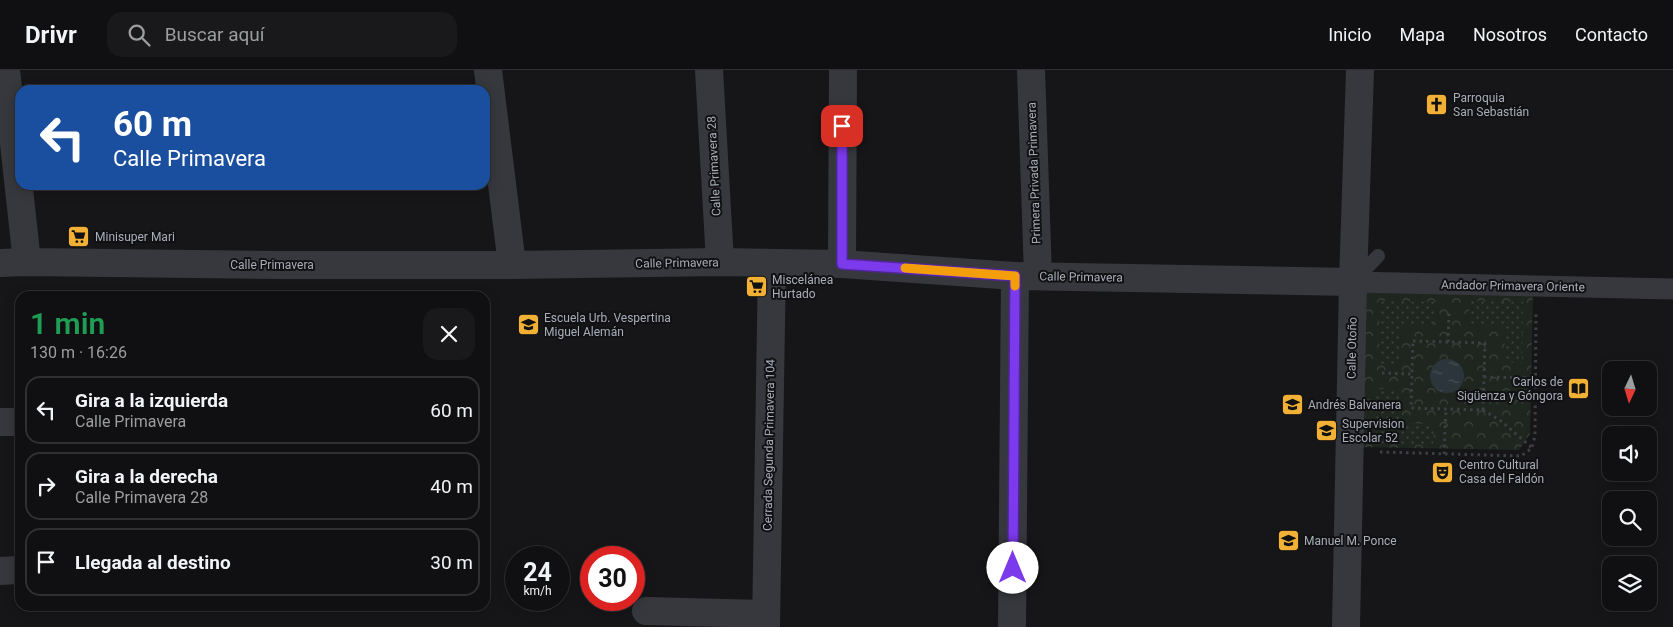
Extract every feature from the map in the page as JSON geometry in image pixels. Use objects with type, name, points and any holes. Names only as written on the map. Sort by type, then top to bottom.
[{"type":"street","points":[[6,70],[15,152]]},
{"type":"street","points":[[488,70],[490,85]]},
{"type":"street","name":"Calle Primavera 28","points":[[709,70],[720,262]]},
{"type":"street","points":[[842,264],[843,70]]},
{"type":"street","name":"Primera Privada Primavera","points":[[1012,627],[1026,276],[1031,70]]},
{"type":"street","name":"Calle Otoño","points":[[1346,627],[1353,282],[1360,70]]},
{"type":"street","points":[[490,86],[512,265]]},
{"type":"street","points":[[19,190],[27,262]]},
{"type":"street","name":"Calle Primavera","points":[[0,263],[512,265],[720,262],[842,264],[1026,276],[1353,282]]},
{"type":"street","name":"Cerrada Segunda Primavera 104","points":[[766,620],[772,264]]},
{"type":"street","name":"Andador Primavera Oriente","points":[[1353,282],[1673,289]]},
{"type":"street","points":[[0,422],[15,422]]},
{"type":"street","points":[[0,571],[15,570]]},
{"type":"street","points":[[646,611],[766,620]]},
{"type":"lane","points":[[1353,282],[1378,256]]},
{"type":"path","points":[[1349,451],[1521,456],[1532,448],[1536,378],[1536,286]]},
{"type":"path","points":[[1448,342],[1449,319]]},
{"type":"path","points":[[1483,410],[1485,343],[1413,341],[1411,408],[1483,410],[1501,421],[1532,448]]},
{"type":"path","points":[[1388,373],[1411,374]]},
{"type":"path","points":[[1484,377],[1536,378]]},
{"type":"path","points":[[1444,454],[1446,409]]},
{"type":"green space","points":[[1361,286],[1533,290],[1530,434],[1519,450],[1357,447]]},
{"type":"green space","points":[[1380,301],[1435,302],[1434,325],[1400,325],[1399,365],[1379,365]]},
{"type":"green space","points":[[1469,301],[1523,302],[1522,363],[1504,362],[1505,326],[1469,326]]},
{"type":"green space","points":[[1376,389],[1399,389],[1399,423],[1434,424],[1433,445],[1374,443]]},
{"type":"water","points":[[1447,359],[1454,360],[1459,364],[1463,369],[1463,383],[1459,388],[1454,392],[1447,393],[1440,392],[1435,388],[1431,383],[1430,376],[1431,369],[1435,364],[1440,360]]},
{"type":"slow traffic","points":[[905,268],[1015,276],[1015,286]]},
{"type":"place","name":"Parroquia San Sebastián","points":[[1437,105]]},
{"type":"place","name":"Minisuper Mari","points":[[79,237]]},
{"type":"place","name":"Miscelánea Hurtado","points":[[756,287]]},
{"type":"place","name":"Escuela Urb. Vespertina Miguel Alemán","points":[[528,325]]},
{"type":"place","name":"Carlos de Sigüenza y Góngora","points":[[1579,389]]},
{"type":"place","name":"Andrés Balvanera","points":[[1292,405]]},
{"type":"place","name":"Supervision Escolar 52","points":[[1326,431]]},
{"type":"place","name":"Centro Cultural Casa del Faldón","points":[[1443,472]]},
{"type":"place","name":"Manuel M. Ponce","points":[[1288,541]]},
{"type":"route","points":[[842,126],[842,264],[1015,276],[1013,568]]}]
